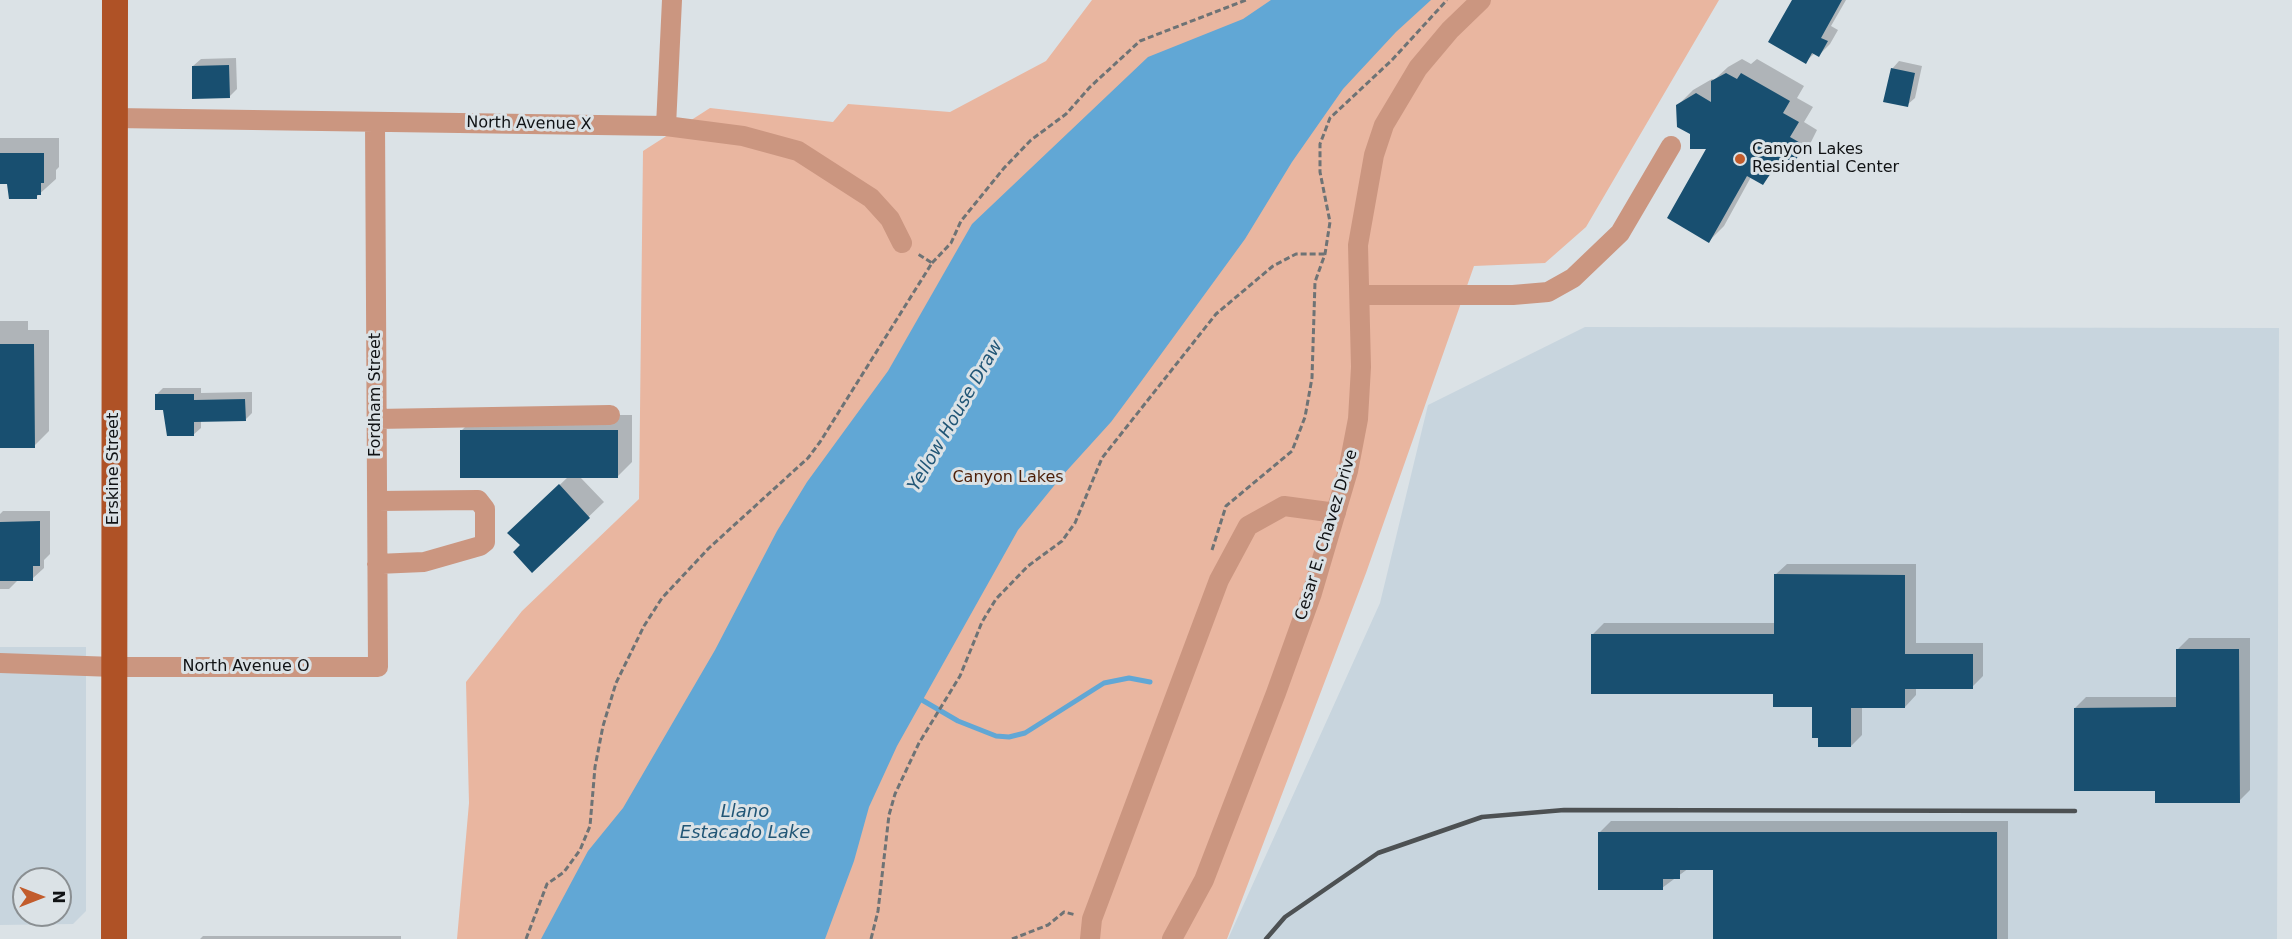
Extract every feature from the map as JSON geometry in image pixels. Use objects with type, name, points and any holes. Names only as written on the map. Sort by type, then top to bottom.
[{"type":"main road","name":"Erskine Street","points":[[114,939],[115,0]]},
{"type":"street","points":[[666,126],[672,0]]},
{"type":"street","name":"Cesar E. Chavez Drive","points":[[1173,939],[1204,880],[1272,703],[1312,593],[1348,471],[1359,420],[1358,245],[1374,155],[1384,124],[1418,68],[1450,30],[1481,0]]},
{"type":"street","name":"North Avenue X","points":[[115,118],[666,126],[742,136],[798,151],[871,198],[890,219],[902,243]]},
{"type":"street","name":"Fordham Street","points":[[375,122],[378,667]]},
{"type":"street","points":[[1360,295],[1513,295],[1548,292],[1574,278],[1620,233],[1671,146]]},
{"type":"street","points":[[376,419],[610,416]]},
{"type":"street","points":[[377,501],[478,500],[486,509],[485,542],[480,546],[424,562],[377,564]]},
{"type":"street","points":[[1090,939],[1092,919],[1219,580],[1248,526],[1284,506],[1336,513]]},
{"type":"street","name":"North Avenue O","points":[[0,663],[114,667],[378,667]]},
{"type":"path","points":[[526,939],[547,884],[564,872],[580,850],[590,826],[595,767],[603,726],[616,683],[644,627],[662,598],[709,548],[814,450],[846,406],[868,364],[932,263],[951,243],[961,221],[1004,168],[1031,140],[1066,114],[1090,87],[1140,41],[1246,0]]},
{"type":"path","points":[[1219,580],[1209,561],[1226,506],[1292,451],[1305,417],[1312,378],[1316,282],[1325,254],[1330,222],[1320,172],[1320,144],[1330,118],[1392,60],[1447,0]]},
{"type":"path","points":[[902,243],[932,263]]},
{"type":"path","points":[[871,939],[878,910],[890,815],[895,794],[918,742],[960,676],[982,622],[996,599],[1012,579],[1062,541],[1075,523],[1102,458],[1216,314],[1273,266],[1296,254],[1325,254]]},
{"type":"path","points":[[1012,939],[1048,926],[1064,912],[1092,919]]},
{"type":"shaded area","points":[[1585,327],[2279,328],[2277,939],[1228,939],[1380,603],[1428,405]]},
{"type":"shaded area","points":[[0,647],[86,647],[86,911],[72,924],[72,867],[12,867],[12,925],[0,925]]},
{"type":"green space","name":"Canyon Lakes","points":[[1092,0],[1719,0],[1586,227],[1545,263],[1474,266],[1366,573],[1227,939],[457,939],[469,803],[466,682],[522,611],[639,499],[643,151],[710,108],[833,122],[848,104],[950,112],[1046,61]]},
{"type":"water","name":"Llano Estacado Lake","points":[[1271,0],[1431,0],[1396,32],[1343,89],[1292,162],[1245,239],[1140,383],[1111,422],[1062,476],[1018,530],[897,746],[869,807],[854,861],[825,939],[541,939],[588,851],[623,808],[715,650],[777,531],[807,482],[888,371],[972,224],[1148,57],[1243,19]]},
{"type":"building","points":[[1792,0],[1842,0],[1821,38],[1828,41],[1819,57],[1812,53],[1806,64],[1768,42]]},
{"type":"building","points":[[229,65],[230,98],[192,99],[192,66]]},
{"type":"building","points":[[1891,68],[1915,73],[1908,107],[1883,102]]},
{"type":"building","name":"Canyon Lakes Residential Center","points":[[1726,73],[1737,79],[1741,73],[1790,101],[1783,113],[1799,122],[1790,137],[1804,145],[1794,163],[1782,156],[1763,185],[1747,176],[1709,243],[1667,218],[1706,149],[1690,149],[1690,134],[1677,127],[1676,105],[1696,93],[1711,102],[1711,81]]},
{"type":"building","points":[[0,153],[44,153],[44,183],[41,183],[41,195],[37,195],[37,199],[9,199],[7,184],[0,184]]},
{"type":"building","points":[[0,344],[34,344],[35,448],[0,448]]},
{"type":"building","points":[[155,394],[194,394],[194,400],[245,399],[246,421],[194,422],[194,436],[167,436],[163,410],[155,410]]},
{"type":"building","points":[[460,430],[618,430],[618,478],[460,478]]},
{"type":"building","points":[[559,484],[590,518],[532,573],[513,552],[520,545],[507,533]]},
{"type":"building","points":[[40,521],[40,566],[33,566],[33,581],[0,581],[0,522]]},
{"type":"building","points":[[1774,574],[1905,575],[1905,654],[1973,654],[1973,689],[1905,689],[1905,708],[1851,708],[1851,747],[1818,747],[1818,738],[1812,738],[1812,707],[1773,707],[1773,694],[1591,694],[1591,634],[1774,634]]},
{"type":"building","points":[[2176,649],[2239,649],[2240,803],[2155,803],[2155,791],[2074,791],[2074,708],[2176,707]]},
{"type":"building","points":[[1598,832],[1997,832],[1997,939],[1713,939],[1713,870],[1680,870],[1680,879],[1663,879],[1663,890],[1598,890]]},
{"type":"waterway","points":[[922,700],[958,721],[996,736],[1009,737],[1025,733],[1104,683],[1129,678],[1150,682]]},
{"type":"railway","points":[[1266,939],[1285,917],[1378,853],[1482,817],[1564,810],[2075,811]]},
{"type":"place","name":"Canyon Lakes Residential Center","points":[[1740,159]]},
{"type":"water label","name":"Yellow House Draw","points":[[956,416]]}]
